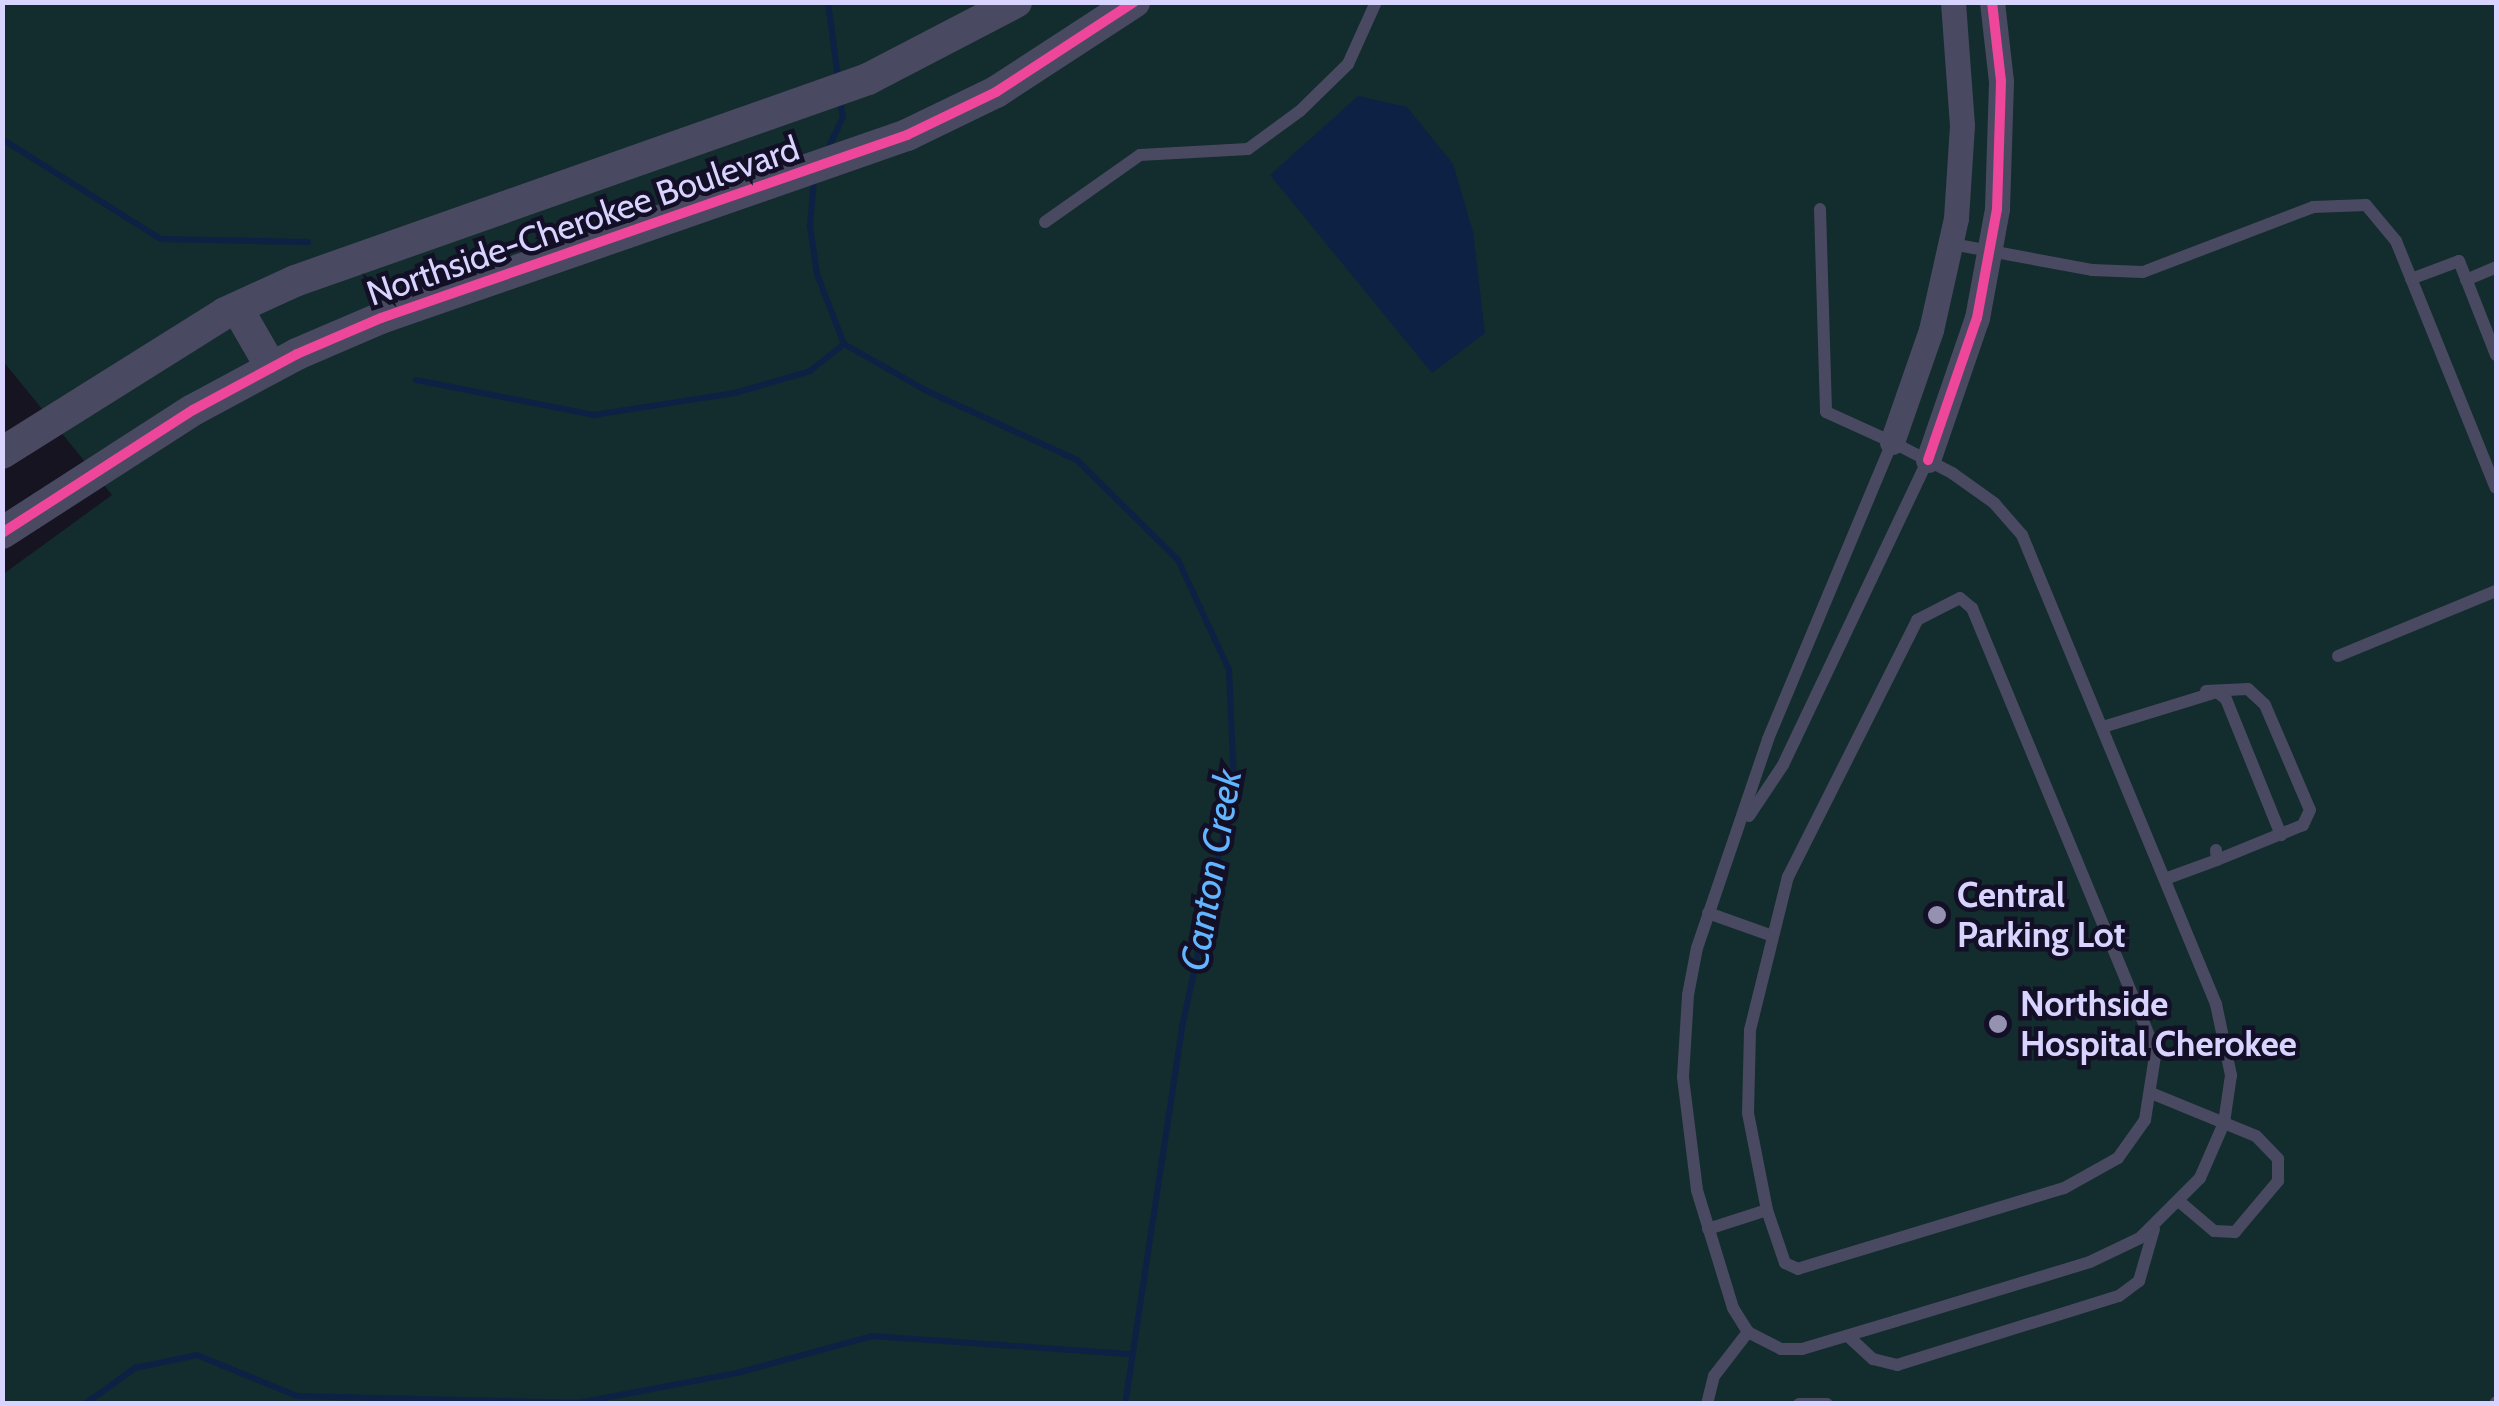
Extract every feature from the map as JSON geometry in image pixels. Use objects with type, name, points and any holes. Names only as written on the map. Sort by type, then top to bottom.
[{"type":"street","name":"Northside-Cherokee Boulevard","points":[[2,453],[237,308],[365,253],[868,79],[1016,2]]},
{"type":"street","name":"Northside-Cherokee Boulevard","points":[[2,532],[271,368],[381,318],[859,155],[996,92],[1134,2]]},
{"type":"street","points":[[1892,442],[1952,244],[1962,125],[1952,2]]},
{"type":"street","points":[[1928,460],[1966,355],[1990,251],[2001,131],[1992,2]]},
{"type":"street","points":[[237,308],[271,368]]},
{"type":"lane","points":[[1045,222],[1140,155],[1248,148],[1300,111],[1348,64],[1376,2]]},
{"type":"lane","points":[[1952,244],[2092,270],[2143,272],[2313,207],[2346,202],[2382,218],[2411,278],[2496,488]]},
{"type":"lane","points":[[1820,209],[1826,412],[1892,442],[1928,460],[1980,492],[2022,535],[2165,879],[2226,1039],[2231,1075],[2224,1124],[2180,1203],[2154,1229],[2090,1262],[1848,1336],[1782,1349],[1748,1332],[1733,1308],[1708,1229],[1683,1078],[1688,995],[1708,913],[1745,822],[1775,721],[1892,442]]},
{"type":"lane","points":[[2411,278],[2458,261],[2496,355]]},
{"type":"lane","points":[[2466,280],[2496,267]]},
{"type":"lane","points":[[1745,822],[1784,765],[1928,460]]},
{"type":"lane","points":[[2338,656],[2496,591]]},
{"type":"lane","points":[[1960,598],[1972,608],[2150,1037],[2152,1093],[2133,1142],[2100,1171],[1925,1232],[1793,1269],[1767,1210],[1748,1096],[1750,1030],[1770,936],[1788,877],[1917,620],[1960,598]]},
{"type":"lane","points":[[2103,728],[2206,691],[2248,689],[2265,704],[2310,810],[2303,825],[2216,855],[2165,879]]},
{"type":"lane","points":[[2206,691],[2226,698],[2280,834]]},
{"type":"lane","points":[[1708,913],[1770,936]]},
{"type":"lane","points":[[2152,1093],[2274,1150],[2278,1181],[2224,1236],[2180,1203]]},
{"type":"lane","points":[[1708,1229],[1767,1210]]},
{"type":"lane","points":[[1848,1336],[1873,1359],[1897,1365],[2119,1296],[2140,1281],[2154,1229]]},
{"type":"lane","points":[[1706,1404],[1714,1376],[1748,1332]]},
{"type":"lane","points":[[1799,1404],[1826,1404]]},
{"type":"green space","points":[[3,3],[2496,3],[2496,1403],[3,1403],[2,575],[112,495],[3,361]]},
{"type":"water","points":[[1358,96],[1407,107],[1453,164],[1473,232],[1485,333],[1432,373],[1270,175]]},
{"type":"waterway","name":"Canton Creek","points":[[828,2],[838,78]]},
{"type":"waterway","name":"Canton Creek","points":[[828,149],[843,117],[840,100]]},
{"type":"waterway","points":[[2,139],[161,239],[308,242]]},
{"type":"waterway","name":"Canton Creek","points":[[814,179],[810,226],[817,274],[844,344],[927,391],[1077,460],[1178,560],[1229,670],[1234,785],[1182,1028],[1125,1404]]},
{"type":"waterway","points":[[416,380],[594,415],[735,393],[810,371],[844,344]]},
{"type":"waterway","points":[[85,1404],[135,1368],[197,1355],[297,1396],[578,1403],[737,1373],[872,1336],[1128,1354]]},
{"type":"cycle path","points":[[2,533],[193,410],[297,354],[381,318],[907,135],[996,92],[1134,2]]},
{"type":"cycle path","points":[[1928,460],[1977,318],[1997,209],[2001,81],[1992,2]]},
{"type":"place","name":"Central Parking Lot","points":[[1937,915]]},
{"type":"place","name":"Northside Hospital Cherokee","points":[[1998,1024]]}]
